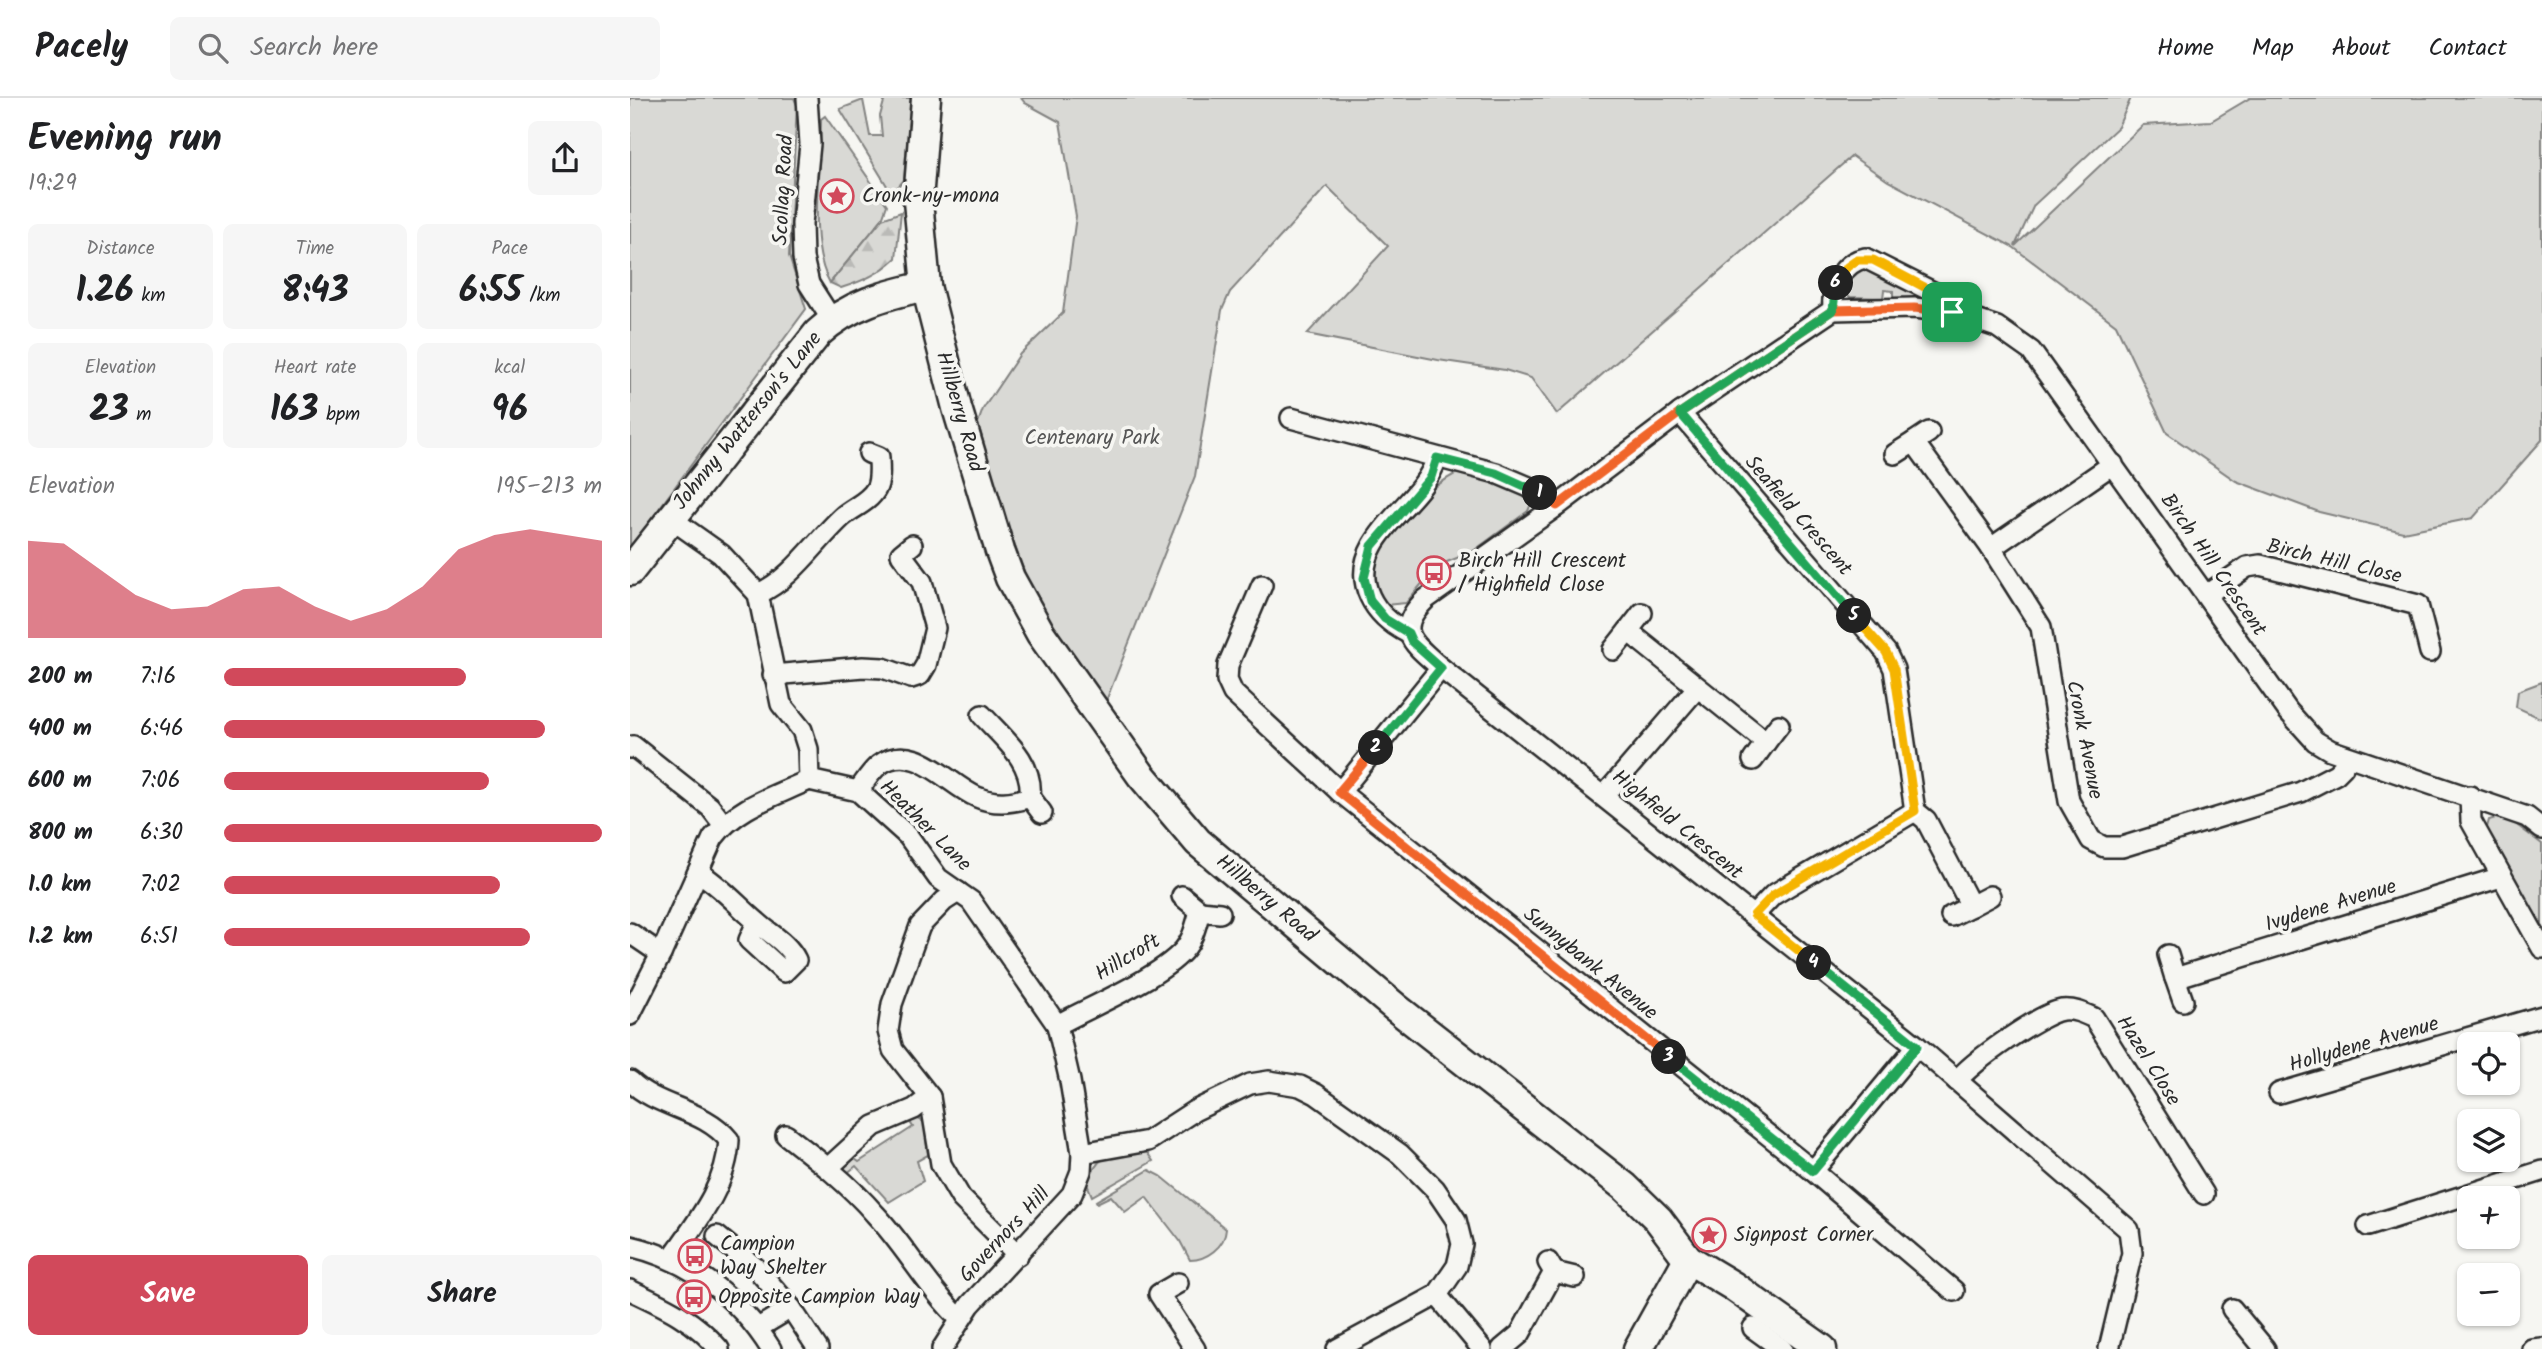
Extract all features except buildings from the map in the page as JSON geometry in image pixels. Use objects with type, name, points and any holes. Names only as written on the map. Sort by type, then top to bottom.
[{"type":"highway","name":"Hillberry Road","points":[[926,98],[919,145],[918,201],[926,286],[957,408],[1010,578],[1041,634],[1163,804],[1198,842],[1311,937],[1643,1203],[1688,1259],[1733,1286],[1822,1349]]},
{"type":"highway","name":"Johnny Watterson's Lane","points":[[630,571],[818,333],[832,320],[865,302],[926,286]]},
{"type":"highway","points":[[1637,1349],[1688,1259]]},
{"type":"street","name":"Scollag Road","points":[[807,98],[810,144],[802,224],[803,258],[809,284],[832,320]]},
{"type":"street","name":"Birch Hill Crescent","points":[[1952,312],[1947,299],[1865,258],[1847,267],[1836,283],[1833,310],[1914,308],[1952,312],[1997,327],[2031,351],[2288,711],[2315,741],[2346,756],[2527,817],[2542,829]]},
{"type":"street","points":[[1408,633],[1413,613],[1426,599],[1557,506],[1680,413],[1833,310]]},
{"type":"street","name":"Seafield Crescent","points":[[1680,413],[1886,652],[1894,669],[1915,811],[1926,820],[1971,906]]},
{"type":"street","points":[[1292,418],[1496,473],[1530,487],[1557,506]]},
{"type":"street","name":"Cronk Avenue","points":[[1895,454],[1921,437],[2041,627],[2069,801],[2091,840],[2104,847],[2122,847],[2301,792],[2336,774],[2343,767],[2346,756]]},
{"type":"street","points":[[758,594],[788,574],[846,513],[867,500],[877,488],[880,456]]},
{"type":"street","name":"Highfield Crescent","points":[[1437,458],[1431,477],[1372,546],[1364,578],[1370,601],[1385,619],[1408,633],[1412,642],[1441,668],[1917,1046],[2129,1230],[2132,1253],[2109,1349]]},
{"type":"street","points":[[1991,548],[2113,464]]},
{"type":"street","points":[[630,1015],[661,954],[713,838],[723,824],[760,802],[810,780],[808,749],[802,730],[781,704],[758,594],[733,564],[670,518]]},
{"type":"street","points":[[773,675],[863,667],[883,668],[910,683],[920,675],[926,666],[935,628],[922,582],[901,553]]},
{"type":"street","name":"Birch Hill Close","points":[[2206,595],[2247,567],[2260,565],[2418,605]]},
{"type":"street","name":"Birch Hill Close","points":[[2412,584],[2430,652]]},
{"type":"street","name":"Sunnybank Avenue","points":[[1262,585],[1228,665],[1227,680],[1233,693],[1339,792],[1813,1171],[1954,1291]]},
{"type":"street","points":[[1613,650],[1642,613]]},
{"type":"street","points":[[1628,631],[1766,742]]},
{"type":"street","points":[[1339,792],[1441,668]]},
{"type":"street","points":[[1604,796],[1696,688]]},
{"type":"street","points":[[982,715],[1023,759],[1032,784],[1030,797],[1042,813]]},
{"type":"street","points":[[1753,760],[1779,725]]},
{"type":"street","points":[[634,743],[710,807],[723,824]]},
{"type":"street","name":"Heather Lane","points":[[858,791],[878,765],[893,759],[913,760],[939,771],[982,799],[1011,803],[1030,797]]},
{"type":"street","name":"Heather Lane","points":[[810,780],[858,791],[908,836],[938,878],[958,892]]},
{"type":"street","points":[[2470,796],[2471,821],[2542,948]]},
{"type":"street","points":[[1754,915],[1773,895],[1915,811]]},
{"type":"street","points":[[698,872],[727,892],[757,922]]},
{"type":"street","name":"Ivydene Avenue","points":[[2175,978],[2501,877]]},
{"type":"street","points":[[1018,1255],[961,1198],[941,1164],[930,1097],[893,1050],[888,1031],[892,1004],[920,926],[944,901],[958,892],[971,901],[1056,1025],[1070,1081],[1082,1153],[1148,1141],[1194,1111],[1250,1084],[1269,1081],[1300,1086],[1341,1109],[1400,1154],[1434,1189],[1456,1220],[1462,1244],[1457,1266],[1437,1295],[1337,1349]]},
{"type":"street","points":[[1182,896],[1200,911],[1220,913]]},
{"type":"street","points":[[1951,916],[1990,896]]},
{"type":"street","name":"Hillcroft","points":[[1056,1025],[1164,967],[1185,950],[1195,932],[1200,911]]},
{"type":"street","points":[[630,933],[661,954]]},
{"type":"street","points":[[2168,955],[2183,1001]]},
{"type":"street","name":"Hazel Close","points":[[1957,1081],[1982,1057],[2059,1010],[2078,1010],[2094,1018],[2204,1194]]},
{"type":"street","name":"Hollydene Avenue","points":[[2279,1093],[2542,1016]]},
{"type":"street","points":[[1813,1171],[1917,1046]]},
{"type":"street","points":[[630,1082],[652,1097],[716,1125],[729,1140],[729,1159],[720,1182],[671,1259]]},
{"type":"street","points":[[828,1168],[874,1126],[914,1109],[930,1097]]},
{"type":"street","points":[[786,1135],[828,1168],[876,1214],[936,1296],[960,1320]]},
{"type":"street","name":"Governors Hill","points":[[942,1349],[960,1320],[1070,1200],[1081,1171],[1082,1153]]},
{"type":"street","points":[[2368,1226],[2542,1171]]},
{"type":"street","points":[[717,1236],[756,1268],[791,1308],[818,1349]]},
{"type":"street","points":[[630,1246],[671,1259],[706,1279],[758,1328],[771,1349]]},
{"type":"street","points":[[1502,1349],[1520,1334],[1551,1267],[1576,1277]]},
{"type":"street","points":[[1178,1283],[1159,1294],[1195,1349]]},
{"type":"street","points":[[630,1290],[671,1310],[704,1332],[719,1349]]},
{"type":"street","points":[[1437,1295],[1482,1349]]},
{"type":"street","points":[[758,1328],[791,1308]]},
{"type":"street","points":[[2232,1309],[2264,1349]]},
{"type":"street","points":[[1753,1328],[1774,1347]]},
{"type":"street","points":[[2532,1349],[2542,1348]]},
{"type":"green space","points":[[630,98],[794,98],[797,105],[789,256],[806,309],[630,548]]},
{"type":"green space","points":[[885,98],[911,98],[904,180],[892,194],[840,109],[863,100],[870,136],[882,136],[880,116]]},
{"type":"green space","name":"Centenary Park","points":[[1021,98],[2131,98],[2118,127],[2034,205],[2015,246],[2143,125],[2211,121],[2250,98],[2542,98],[2542,440],[2473,518],[2403,532],[2319,512],[2236,481],[2167,433],[2116,325],[2013,247],[1888,181],[1852,156],[1557,414],[1531,378],[1505,370],[1438,360],[1307,334],[1388,246],[1327,186],[1230,292],[1222,310],[1195,476],[1106,701],[1044,616],[1030,588],[1000,505],[978,423],[983,409],[1020,354],[1063,313],[1076,216],[1060,122],[1025,103]]},
{"type":"green space","points":[[825,116],[887,205],[882,219],[830,283],[823,267],[817,226],[821,119]]},
{"type":"green space","points":[[901,212],[896,258],[890,264],[877,273],[841,288],[830,283],[882,219]]},
{"type":"green space","points":[[1860,266],[1925,297],[1919,301],[1893,298],[1893,291],[1884,290],[1883,298],[1850,297],[1844,291],[1845,277]]},
{"type":"green space","points":[[1464,470],[1525,492],[1531,504],[1528,511],[1472,552],[1447,562],[1429,575],[1406,603],[1385,605],[1376,587],[1376,567],[1383,547],[1411,508],[1447,479]]},
{"type":"green space","points":[[2542,682],[2542,719],[2516,707],[2518,691]]},
{"type":"green space","points":[[2499,817],[2514,823],[2542,844],[2542,931],[2486,831],[2489,820]]},
{"type":"green space","points":[[913,1116],[924,1122],[928,1155],[917,1161],[923,1181],[889,1202],[856,1166],[846,1174],[841,1169],[851,1156],[859,1162],[913,1127],[908,1119]]},
{"type":"green space","points":[[1144,1148],[1153,1161],[1092,1196],[1087,1184],[1096,1165],[1108,1156]]},
{"type":"green space","points":[[1149,1170],[1161,1176],[1226,1229],[1225,1236],[1214,1251],[1202,1258],[1190,1260],[1180,1241],[1146,1197],[1125,1212],[1111,1196],[1097,1203],[1096,1201]]},
{"type":"place","name":"Cronk-ny-mona","points":[[837,196]]},
{"type":"place","name":"Birch Hill Crescent / Highfield Close","points":[[1434,573]]},
{"type":"place","name":"Signpost Corner","points":[[1709,1235]]},
{"type":"place","name":"Campion Way Shelter","points":[[695,1256]]},
{"type":"place","name":"Opposite Campion Way","points":[[694,1297]]},
{"type":"route","points":[[1952,312],[1914,308],[1833,310],[1744,367],[1680,413],[1557,506],[1547,496],[1496,473],[1437,458],[1431,477],[1372,546],[1364,578],[1370,601],[1385,619],[1408,633],[1412,642],[1441,668],[1339,792],[1813,1171],[1917,1046],[1754,915],[1773,895],[1915,811],[1894,669],[1886,652],[1680,413],[1744,367],[1789,338],[1833,310],[1832,298],[1836,283],[1847,267],[1857,260],[1873,260],[1947,299],[1952,312]]}]
